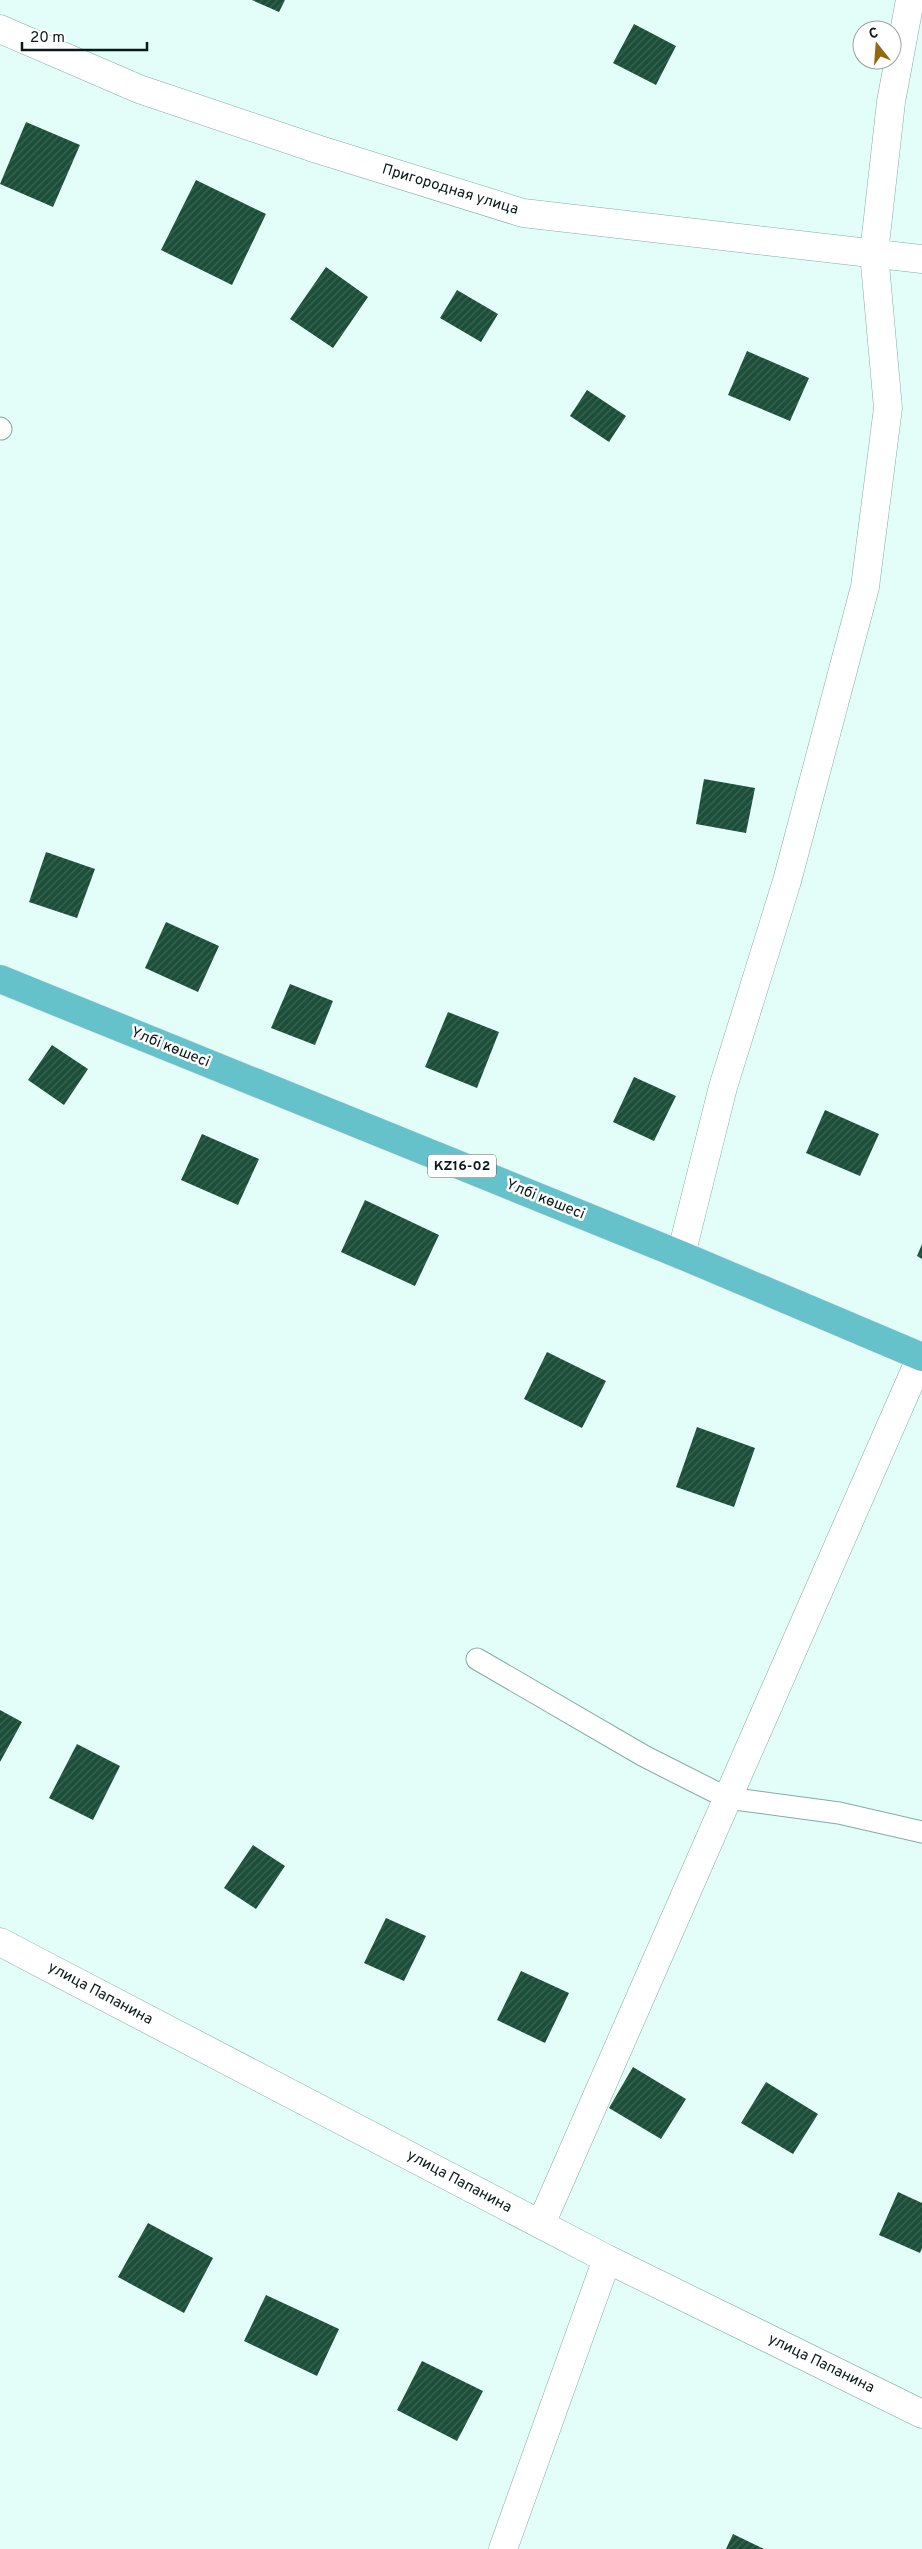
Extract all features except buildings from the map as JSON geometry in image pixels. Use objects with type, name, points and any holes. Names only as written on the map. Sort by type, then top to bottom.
[{"type":"main road","name":"Үлбі көшесі","points":[[0,978],[682,1255],[921,1357]]},
{"type":"street","points":[[682,1255],[723,1087],[787,881],[865,587],[888,408],[874,253],[891,102],[910,0]]},
{"type":"street","name":"Пригородная улица","points":[[0,29],[139,88],[317,149],[523,213],[922,259]]},
{"type":"street","points":[[541,2224],[921,1357]]},
{"type":"street","name":"улица Папанина","points":[[0,1942],[607,2259],[922,2414]]},
{"type":"street","points":[[503,2549],[607,2259]]},
{"type":"lane","points":[[477,1659],[644,1756],[727,1798],[840,1813],[922,1832]]}]
